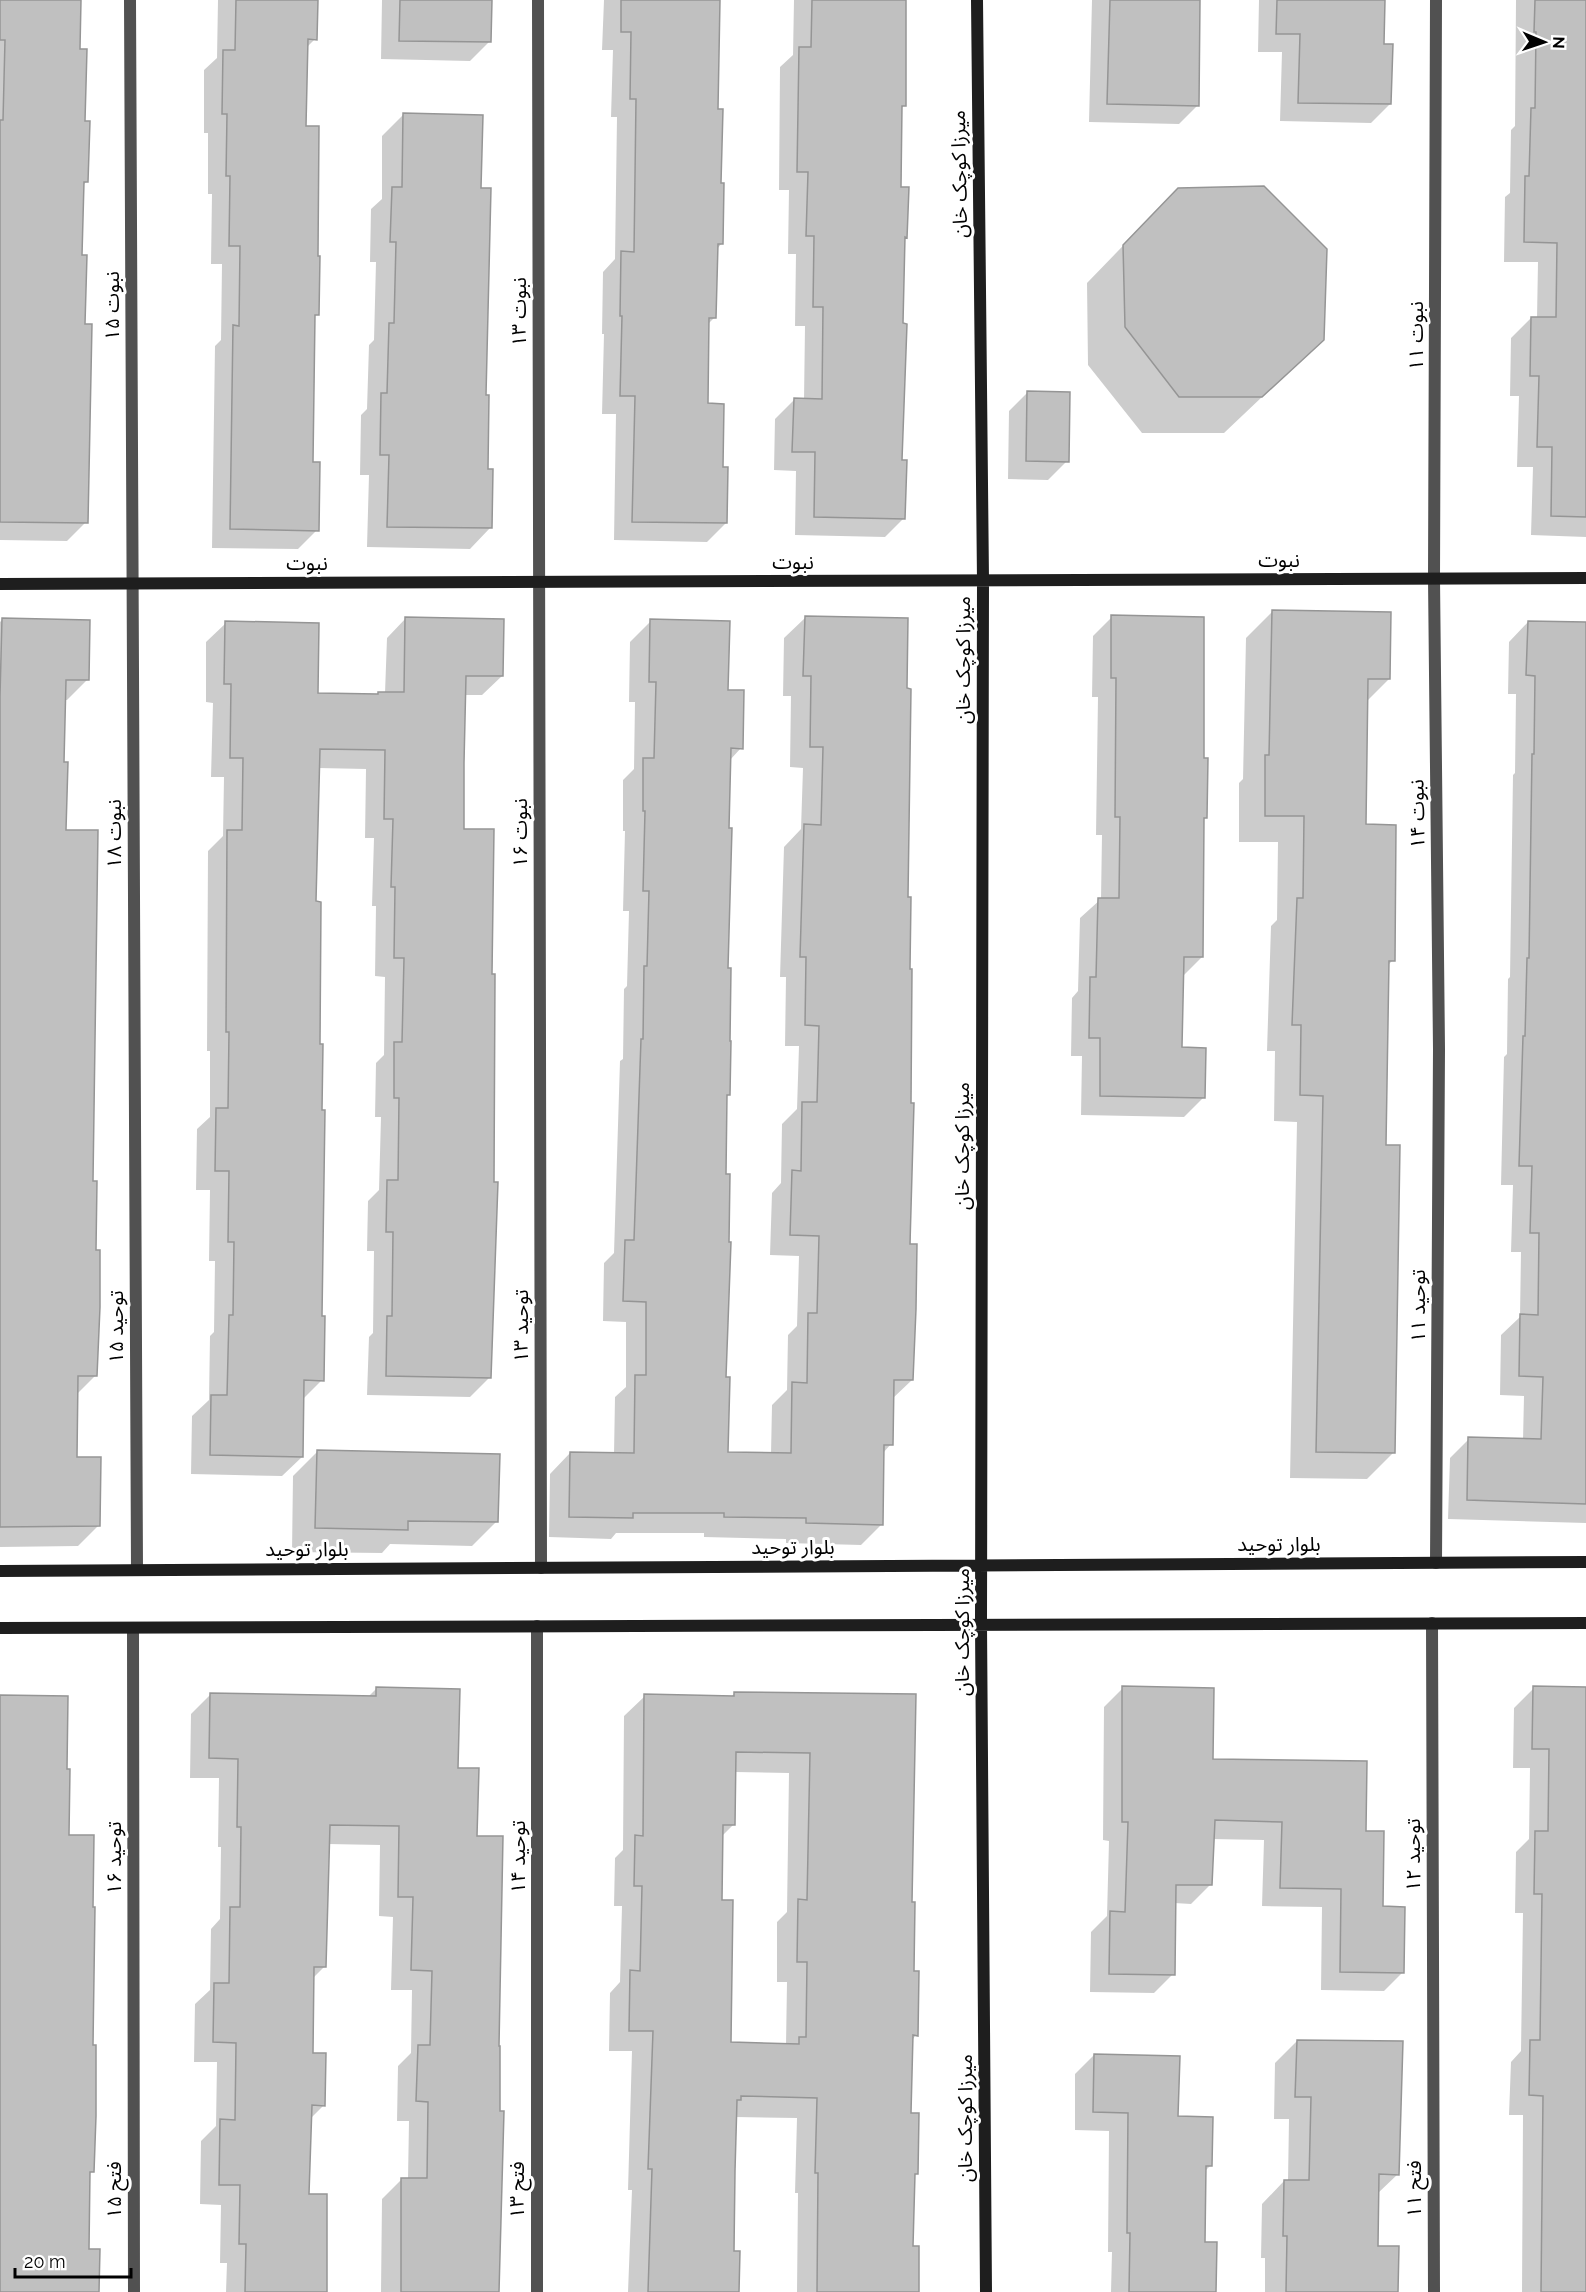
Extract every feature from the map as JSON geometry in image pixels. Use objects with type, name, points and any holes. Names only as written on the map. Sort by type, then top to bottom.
[{"type":"street","name":"نبوت ۱۵","points":[[130,0],[132,584]]},
{"type":"street","name":"نبوت ۱۳","points":[[538,0],[539,582]]},
{"type":"street","name":"میرزا کوچک خان","points":[[977,0],[983,580],[981,1625],[986,2292]]},
{"type":"street","name":"نبوت ۱۱","points":[[1434,579],[1436,0]]},
{"type":"street","name":"نبوت","points":[[0,584],[1586,578]]},
{"type":"street","name":"نبوت ۱۴","points":[[1434,579],[1439,1049]]},
{"type":"street","name":"نبوت ۱۶","points":[[539,582],[540,1084]]},
{"type":"street","name":"نبوت ۱۸","points":[[132,584],[135,1085]]},
{"type":"street","name":"توحید ۱۱","points":[[1436,1563],[1439,1049]]},
{"type":"street","name":"توحید ۱۳","points":[[540,1084],[541,1568]]},
{"type":"street","name":"توحید ۱۵","points":[[135,1085],[137,1570]]},
{"type":"street","name":"بلوار توحید","points":[[0,1570],[1586,1562]]},
{"type":"street","name":"توحید ۱۲","points":[[1432,1623],[1434,2086]]},
{"type":"street","points":[[0,1628],[1586,1623]]},
{"type":"street","name":"توحید ۱۴","points":[[537,1626],[537,2088]]},
{"type":"street","name":"توحید ۱۶","points":[[133,1628],[134,2088]]},
{"type":"street","name":"فتح ۱۱","points":[[1434,2086],[1434,2292]]},
{"type":"street","name":"فتح ۱۵","points":[[134,2088],[134,2292]]},
{"type":"street","name":"فتح ۱۳","points":[[537,2088],[537,2292]]},
{"type":"building","points":[[0,0],[81,0],[80,49],[87,49],[85,121],[90,121],[88,182],[84,182],[82,255],[87,255],[85,324],[92,324],[88,523],[0,522],[0,120],[3,120],[5,40],[0,40]]},
{"type":"building","points":[[236,0],[318,0],[317,40],[308,39],[306,126],[319,126],[319,315],[315,315],[313,462],[320,462],[319,531],[230,529],[233,325],[239,326],[240,246],[229,246],[230,176],[226,176],[227,114],[222,114],[223,50],[235,50]]},
{"type":"building","points":[[400,0],[492,0],[491,42],[399,41]]},
{"type":"building","points":[[621,0],[720,0],[718,109],[723,109],[721,183],[724,183],[723,244],[718,244],[716,318],[709,318],[708,403],[724,404],[723,467],[728,467],[727,523],[632,522],[635,396],[620,396],[622,316],[620,316],[621,251],[634,252],[636,99],[630,99],[631,32],[621,32]]},
{"type":"building","points":[[812,0],[906,0],[906,106],[902,106],[901,187],[909,187],[903,323],[907,324],[902,460],[907,460],[905,519],[814,517],[815,452],[792,452],[794,398],[822,399],[823,307],[813,307],[814,236],[806,236],[808,172],[797,172],[799,47],[811,47]]},
{"type":"building","points":[[1110,0],[1200,0],[1199,106],[1107,104]]},
{"type":"building","points":[[1277,0],[1385,0],[1384,44],[1393,44],[1391,104],[1298,103],[1300,34],[1276,34]]},
{"type":"building","points":[[1535,0],[1586,0],[1586,517],[1551,516],[1552,447],[1537,447],[1539,376],[1530,376],[1531,317],[1556,317],[1557,243],[1524,242],[1525,176],[1529,176],[1531,108],[1535,108]]},
{"type":"building","points":[[403,113],[483,115],[481,188],[491,188],[486,395],[489,395],[488,469],[493,469],[492,528],[387,527],[389,455],[380,455],[381,393],[387,393],[389,323],[394,323],[396,242],[390,242],[392,187],[402,187]]},
{"type":"building","points":[[1264,186],[1327,249],[1324,340],[1262,397],[1179,397],[1125,327],[1123,245],[1178,188]]},
{"type":"building","points":[[1027,391],[1070,392],[1069,462],[1026,461]]},
{"type":"building","points":[[1272,610],[1391,612],[1390,679],[1368,679],[1366,824],[1396,825],[1395,961],[1389,961],[1386,1145],[1400,1145],[1395,1453],[1316,1452],[1323,1096],[1300,1095],[1301,1025],[1292,1025],[1297,898],[1303,898],[1304,816],[1265,816],[1265,755],[1269,755]]},
{"type":"building","points":[[1111,615],[1204,617],[1204,758],[1208,758],[1207,818],[1204,818],[1203,957],[1184,957],[1182,1047],[1206,1048],[1205,1098],[1100,1096],[1100,1038],[1089,1038],[1090,977],[1096,977],[1098,898],[1119,898],[1120,817],[1115,817],[1116,678],[1111,678]]},
{"type":"building","points":[[805,616],[908,618],[907,688],[911,689],[908,897],[911,897],[911,1103],[914,1103],[910,1244],[917,1244],[916,1309],[913,1380],[894,1380],[893,1445],[884,1445],[883,1525],[806,1523],[806,1518],[724,1517],[724,1513],[633,1513],[633,1518],[569,1517],[570,1452],[634,1453],[635,1375],[646,1375],[646,1302],[623,1301],[625,1240],[634,1240],[644,966],[647,966],[649,891],[643,891],[645,811],[643,811],[643,758],[654,758],[656,682],[649,682],[650,619],[730,621],[728,690],[744,690],[743,749],[731,748],[729,828],[732,828],[728,968],[731,968],[731,1041],[730,1095],[727,1095],[726,1174],[730,1174],[729,1242],[731,1242],[726,1377],[730,1377],[728,1452],[791,1453],[792,1382],[807,1383],[808,1313],[817,1313],[819,1236],[790,1235],[792,1170],[801,1171],[802,1102],[817,1102],[819,1026],[805,1025],[806,957],[800,957],[804,824],[821,825],[823,747],[810,747],[811,676],[803,676]]},
{"type":"building","points":[[405,617],[504,619],[503,676],[466,676],[464,763],[464,829],[494,829],[492,974],[495,974],[494,1182],[498,1182],[491,1378],[386,1376],[387,1316],[392,1316],[393,1232],[386,1232],[387,1180],[398,1180],[399,1098],[394,1098],[394,1042],[402,1042],[404,958],[394,958],[395,887],[391,887],[393,819],[384,819],[385,750],[320,749],[316,901],[321,902],[320,1044],[323,1044],[322,1110],[325,1110],[322,1316],[325,1316],[324,1381],[304,1380],[303,1457],[210,1455],[211,1395],[227,1395],[229,1315],[233,1315],[234,1242],[228,1242],[229,1171],[215,1171],[216,1108],[228,1108],[227,830],[242,830],[243,758],[230,758],[231,684],[224,684],[225,621],[319,623],[318,693],[378,694],[378,692],[404,692]]},
{"type":"building","points":[[2,618],[90,620],[89,680],[66,680],[64,762],[68,762],[66,830],[98,830],[93,1181],[97,1181],[96,1250],[100,1250],[100,1307],[97,1376],[78,1376],[77,1457],[101,1457],[100,1526],[0,1527],[0,696]]},
{"type":"building","points":[[1528,621],[1586,622],[1586,1504],[1467,1500],[1468,1437],[1541,1439],[1543,1377],[1519,1376],[1520,1314],[1538,1315],[1539,1233],[1530,1233],[1532,1166],[1519,1166],[1523,1036],[1525,1036],[1527,958],[1529,958],[1532,754],[1534,754],[1535,676],[1526,675]]},
{"type":"building","points":[[317,1450],[500,1454],[498,1522],[408,1521],[408,1530],[315,1528]]},
{"type":"building","points":[[1122,1686],[1214,1688],[1213,1759],[1367,1761],[1366,1831],[1384,1831],[1383,1906],[1405,1907],[1404,1973],[1340,1972],[1341,1889],[1280,1888],[1282,1822],[1215,1820],[1212,1885],[1176,1885],[1175,1975],[1109,1974],[1110,1911],[1125,1912],[1128,1822],[1122,1822]]},
{"type":"building","points":[[1533,1686],[1586,1687],[1586,2292],[1541,2292],[1543,2096],[1529,2095],[1530,2040],[1540,2040],[1542,1894],[1534,1894],[1535,1831],[1548,1831],[1549,1749],[1532,1749]]},
{"type":"building","points":[[376,1687],[460,1689],[458,1768],[479,1768],[477,1836],[503,1836],[499,2046],[500,2111],[504,2111],[499,2292],[401,2292],[401,2178],[427,2178],[428,2102],[416,2101],[418,2045],[430,2045],[432,1971],[411,1970],[413,1897],[398,1897],[399,1826],[330,1825],[326,1967],[314,1967],[313,2053],[326,2053],[325,2106],[312,2105],[309,2194],[327,2194],[327,2292],[245,2292],[246,2244],[239,2244],[240,2185],[219,2185],[220,2119],[235,2120],[236,2043],[213,2042],[214,1983],[229,1983],[230,1907],[240,1907],[241,1827],[237,1827],[238,1759],[209,1758],[210,1693],[376,1696]]},
{"type":"building","points":[[734,1692],[916,1694],[912,1902],[915,1902],[914,1971],[919,1971],[918,2036],[913,2035],[911,2113],[919,2113],[913,2246],[919,2246],[919,2292],[817,2292],[818,2173],[815,2173],[817,2098],[741,2096],[741,2100],[737,2100],[734,2251],[740,2251],[739,2292],[648,2292],[652,2169],[648,2169],[653,2031],[629,2031],[630,1970],[640,1971],[642,1886],[634,1886],[635,1835],[643,1836],[644,1694],[734,1696]],"holes":[[[736,1752],[810,1753],[807,1900],[798,1899],[797,1962],[807,1962],[806,2037],[799,2037],[799,2044],[731,2042],[733,1900],[722,1900],[723,1825],[735,1825]]]},
{"type":"building","points":[[0,1695],[68,1696],[69,1835],[94,1835],[93,2045],[96,2045],[96,2116],[94,2172],[90,2172],[89,2249],[100,2249],[99,2292],[0,2292]]},
{"type":"building","points":[[1297,2040],[1403,2041],[1399,2175],[1379,2174],[1378,2246],[1399,2246],[1398,2292],[1286,2292],[1287,2236],[1283,2236],[1284,2180],[1309,2180],[1311,2097],[1295,2097]]},
{"type":"building","points":[[1094,2054],[1180,2056],[1178,2116],[1213,2117],[1212,2166],[1206,2166],[1205,2242],[1217,2242],[1216,2292],[1129,2292],[1128,2113],[1093,2112]]}]
